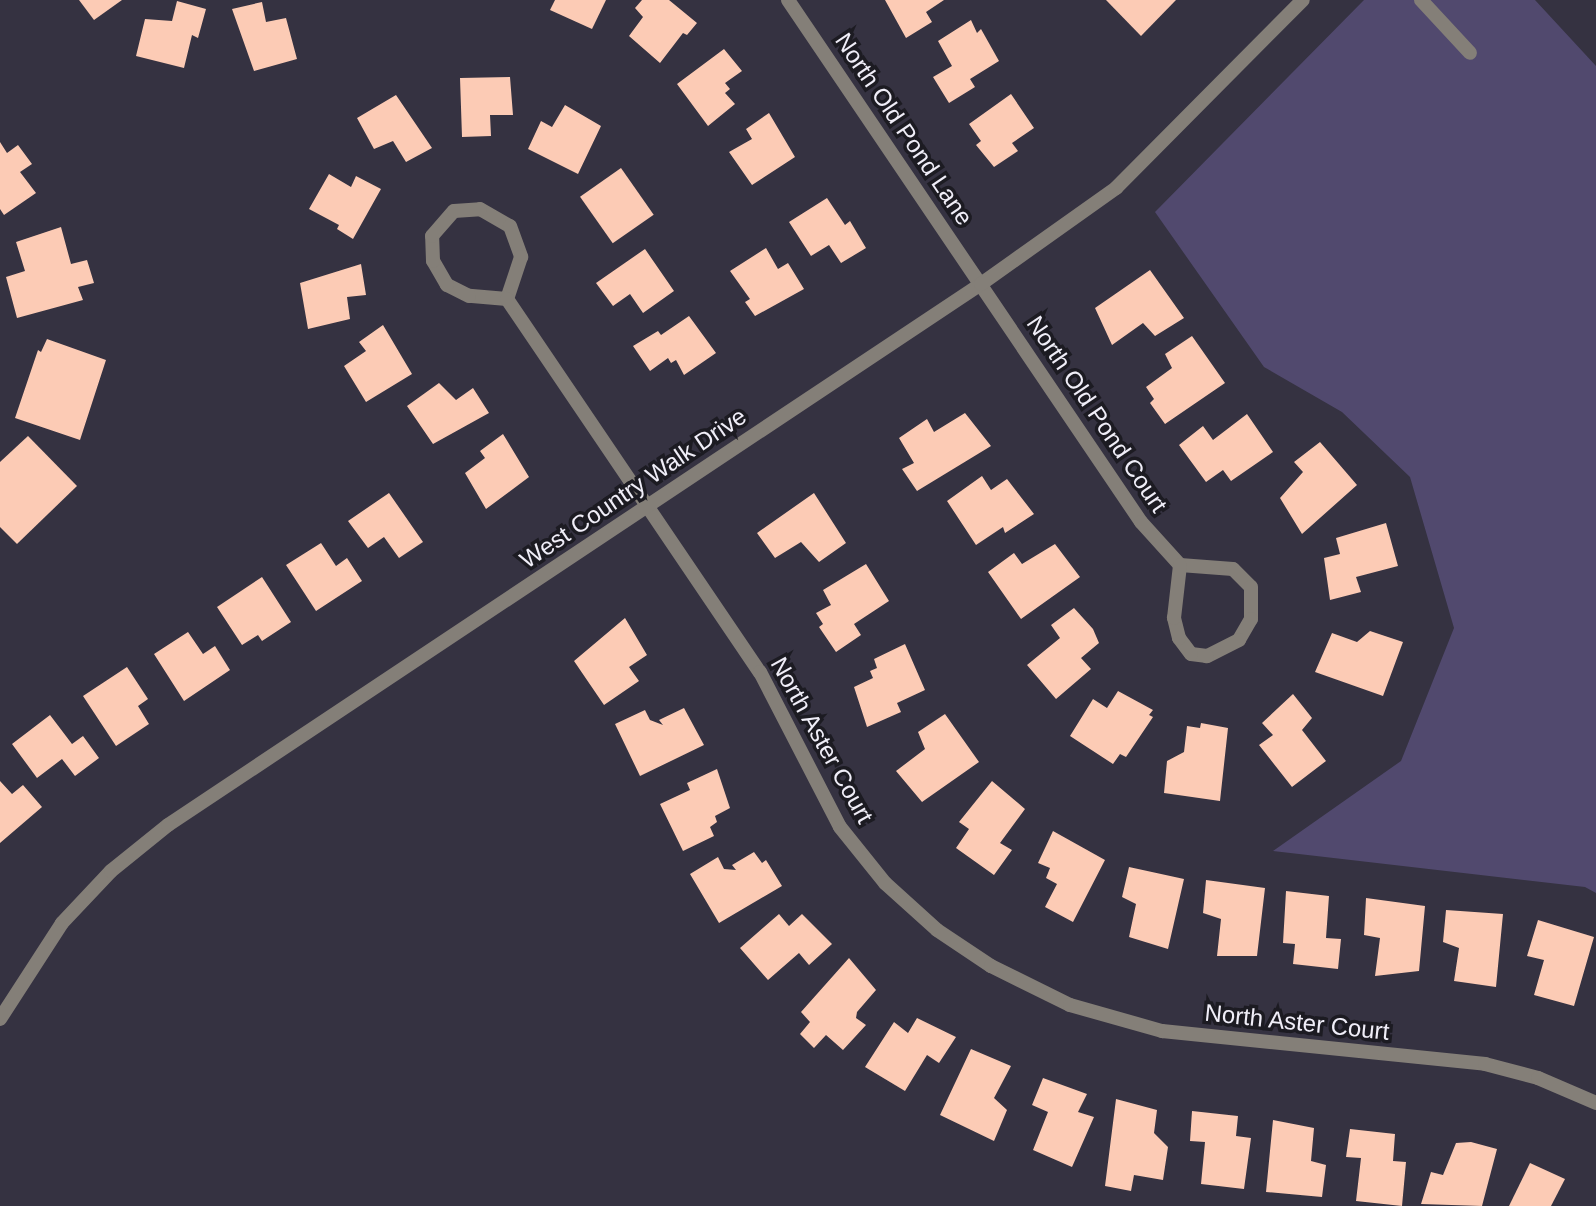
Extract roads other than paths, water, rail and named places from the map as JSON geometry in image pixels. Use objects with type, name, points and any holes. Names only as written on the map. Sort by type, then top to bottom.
[{"type":"street","name":"North Old Pond Lane","points":[[788,0],[981,284]]},
{"type":"street","name":"West Country Walk Drive","points":[[0,1019],[62,923],[111,871],[168,825],[981,284],[1116,188],[1303,0]]},
{"type":"street","points":[[1422,0],[1470,53]]},
{"type":"street","points":[[480,209],[510,226],[521,257],[507,299],[469,296],[447,285],[433,261],[432,236],[454,211],[480,209]]},
{"type":"street","name":"North Old Pond Court","points":[[981,284],[1141,522],[1180,565]]},
{"type":"street","name":"North Aster Court","points":[[507,299],[760,672],[840,827],[885,883],[937,930],[991,966],[1070,1005],[1162,1031],[1485,1064],[1538,1078],[1596,1103]]},
{"type":"street","points":[[1180,565],[1233,569],[1251,587],[1251,619],[1239,640],[1208,656],[1191,654],[1179,638],[1174,618],[1180,565]]}]
